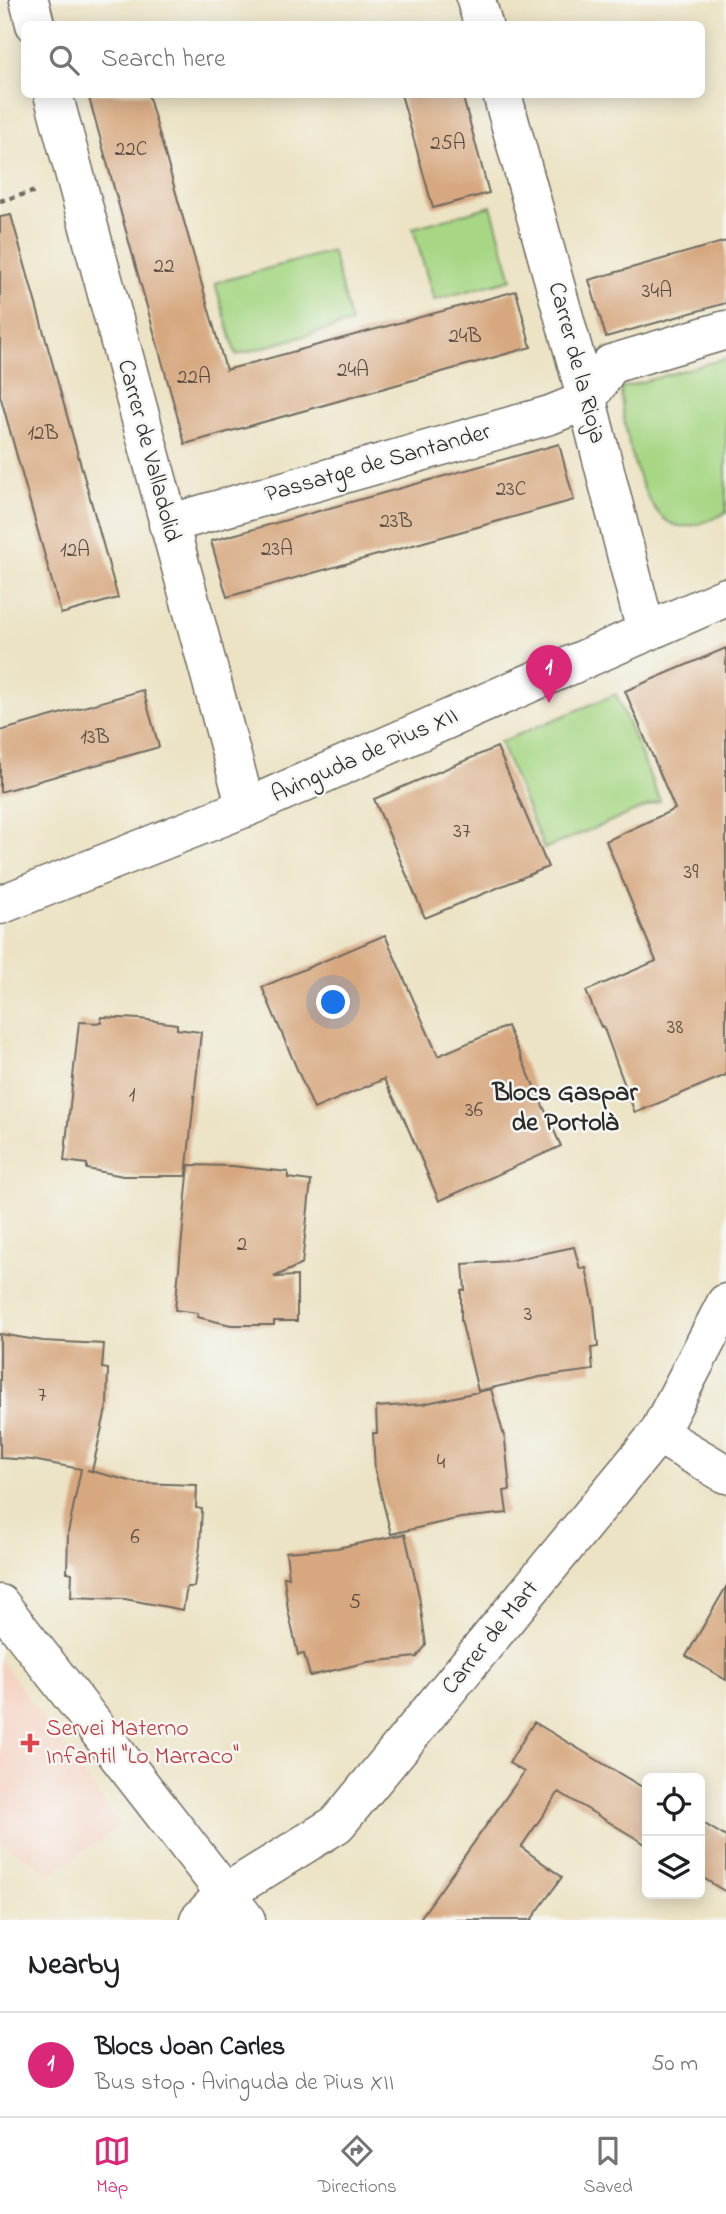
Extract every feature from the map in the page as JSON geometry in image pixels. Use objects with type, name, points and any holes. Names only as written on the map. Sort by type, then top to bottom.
[{"type":"street","points":[[29,0],[34,21]]},
{"type":"street","points":[[476,0],[482,21]]},
{"type":"street","name":"Carrer de Valladolid","points":[[54,98],[246,808]]},
{"type":"street","name":"Carrer de la Rioja","points":[[503,98],[587,400],[646,632]]},
{"type":"street","points":[[587,400],[611,364],[726,330]]},
{"type":"street","name":"Passatge de Santander","points":[[168,524],[550,415],[587,400]]},
{"type":"street","name":"Avinguda de Pius XII","points":[[0,905],[246,808],[726,597]]},
{"type":"street","name":"Carrer de Mart","points":[[223,1911],[337,1825],[658,1434],[726,1303]]},
{"type":"street","points":[[658,1434],[726,1474]]},
{"type":"street","points":[[0,1604],[223,1911]]},
{"type":"shaded area","name":"Servei Materno Infantil \"Lo Marraco\"","points":[[0,1659],[121,1826],[51,1874],[0,1841]]},
{"type":"green space","points":[[491,206],[512,279],[434,300],[413,228]]},
{"type":"green space","points":[[332,251],[351,323],[236,355],[215,283]]},
{"type":"green space","points":[[726,358],[726,513],[697,524],[679,526],[665,520],[653,506],[635,467],[621,388]]},
{"type":"green space","points":[[616,694],[660,801],[544,849],[500,742]]},
{"type":"building","points":[[89,98],[149,98],[226,370],[516,291],[531,347],[185,444]]},
{"type":"building","points":[[402,98],[463,98],[489,193],[433,208]]},
{"type":"building","points":[[11,215],[118,598],[61,614],[0,395],[0,217]]},
{"type":"building","points":[[726,241],[726,303],[606,337],[589,280]]},
{"type":"building","points":[[559,444],[574,500],[227,597],[211,541]]},
{"type":"building","points":[[726,648],[726,1075],[635,1113],[603,1026],[601,1027],[586,991],[656,961],[606,841],[675,809],[625,691]]},
{"type":"building","points":[[143,690],[159,747],[0,792],[0,731]]},
{"type":"building","points":[[497,747],[548,867],[425,918],[374,799]]},
{"type":"building","points":[[385,935],[438,1056],[507,1026],[561,1146],[439,1201],[384,1079],[314,1109],[262,987]]},
{"type":"building","points":[[101,1017],[177,1024],[177,1029],[201,1032],[186,1176],[123,1176],[87,1169],[87,1164],[64,1161],[79,1022],[102,1023]]},
{"type":"building","points":[[189,1165],[288,1172],[288,1178],[311,1181],[302,1264],[274,1277],[297,1276],[297,1321],[274,1321],[274,1325],[231,1325],[197,1317],[198,1313],[175,1310]]},
{"type":"building","points":[[574,1247],[580,1269],[586,1268],[594,1306],[598,1347],[591,1348],[593,1370],[540,1377],[478,1391],[461,1320],[461,1290],[465,1290],[463,1264],[508,1261]]},
{"type":"building","points":[[0,1334],[43,1341],[104,1344],[102,1368],[108,1369],[107,1405],[92,1471],[87,1470],[138,1483],[197,1485],[196,1508],[202,1509],[200,1546],[194,1587],[187,1587],[183,1610],[125,1599],[71,1597],[72,1573],[67,1572],[68,1533],[81,1469],[32,1460],[0,1458]]},
{"type":"building","points":[[491,1389],[505,1440],[510,1490],[504,1491],[507,1513],[461,1518],[391,1534],[375,1471],[373,1433],[377,1433],[376,1407],[423,1404]]},
{"type":"building","points":[[405,1534],[419,1596],[426,1645],[417,1657],[368,1662],[310,1676],[304,1654],[298,1655],[288,1610],[284,1577],[289,1577],[286,1552],[337,1548]]},
{"type":"building","points":[[726,1587],[726,1680],[686,1656]]},
{"type":"building","points":[[534,1722],[642,1787],[642,1842],[559,1792],[521,1847],[562,1877],[531,1920],[419,1920],[524,1772],[509,1763]]},
{"type":"building","points":[[705,1824],[726,1837],[726,1892],[705,1879]]},
{"type":"place","name":"Blocs Joan Carles","points":[[549,703]]},
{"type":"place","name":"Servei Materno Infantil \"Lo Marraco\"","points":[[30,1743]]},
{"type":"district","name":"Blocs Gaspar de Portolà","points":[[565,1109]]}]
